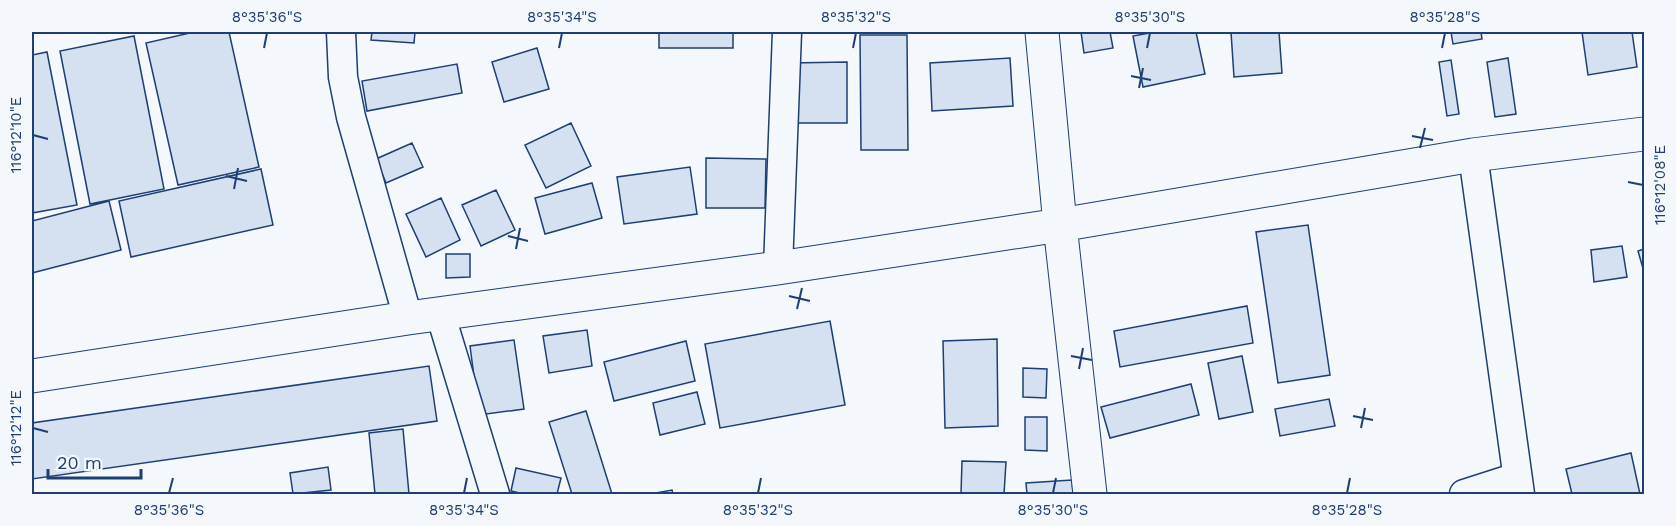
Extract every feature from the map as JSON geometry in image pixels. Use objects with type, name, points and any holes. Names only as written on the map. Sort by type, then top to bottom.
[{"type":"street","points":[[341,32],[344,76],[351,117],[408,318]]},
{"type":"street","points":[[778,268],[787,32]]},
{"type":"street","points":[[1042,32],[1060,225],[1090,495]]},
{"type":"street","points":[[32,376],[440,313],[778,268],[1060,225],[1473,155],[1644,134]]},
{"type":"street","points":[[1464,495],[1519,486],[1473,155]]},
{"type":"street","points":[[440,313],[495,495]]},
{"type":"building","points":[[194,32],[229,32],[259,167],[178,185],[146,43]]},
{"type":"building","points":[[372,32],[415,32],[414,43],[371,40]]},
{"type":"building","points":[[659,32],[733,32],[733,48],[659,48]]},
{"type":"building","points":[[1081,32],[1110,32],[1113,48],[1084,53]]},
{"type":"building","points":[[1155,32],[1196,32],[1205,74],[1143,87],[1133,36]]},
{"type":"building","points":[[1231,32],[1279,32],[1282,73],[1234,77]]},
{"type":"building","points":[[1451,32],[1481,32],[1482,39],[1453,44]]},
{"type":"building","points":[[1582,32],[1632,32],[1637,67],[1588,75]]},
{"type":"building","points":[[860,35],[907,35],[908,150],[861,150]]},
{"type":"building","points":[[134,36],[164,189],[90,204],[60,51]]},
{"type":"building","points":[[537,48],[549,89],[504,102],[492,62]]},
{"type":"building","points":[[47,52],[77,205],[32,213],[32,55]]},
{"type":"building","points":[[1010,58],[1013,106],[932,111],[930,63]]},
{"type":"building","points":[[1508,58],[1516,114],[1495,117],[1487,62]]},
{"type":"building","points":[[1451,60],[1459,114],[1447,116],[1439,62]]},
{"type":"building","points":[[847,62],[847,123],[789,123],[789,63]]},
{"type":"building","points":[[457,64],[462,93],[367,111],[362,81]]},
{"type":"building","points":[[571,123],[591,166],[546,188],[525,145]]},
{"type":"building","points":[[412,143],[423,167],[386,183],[376,159]]},
{"type":"building","points":[[706,158],[766,159],[765,208],[706,208]]},
{"type":"building","points":[[690,167],[697,214],[624,224],[617,177]]},
{"type":"building","points":[[261,169],[273,225],[131,257],[119,201]]},
{"type":"building","points":[[592,183],[602,218],[545,234],[535,198]]},
{"type":"building","points":[[496,190],[515,230],[481,246],[462,205]]},
{"type":"building","points":[[441,198],[460,240],[426,257],[406,214]]},
{"type":"building","points":[[109,201],[121,250],[32,273],[32,221]]},
{"type":"building","points":[[1308,225],[1330,375],[1278,383],[1256,232]]},
{"type":"building","points":[[1622,246],[1627,277],[1594,282],[1591,250]]},
{"type":"building","points":[[1644,249],[1644,272],[1638,251]]},
{"type":"building","points":[[446,254],[470,254],[470,277],[446,278]]},
{"type":"building","points":[[1247,306],[1253,343],[1120,367],[1114,331]]},
{"type":"building","points":[[830,321],[845,405],[720,428],[705,344]]},
{"type":"building","points":[[587,330],[592,366],[549,373],[543,336]]},
{"type":"building","points":[[997,339],[998,426],[945,428],[943,341]]},
{"type":"building","points":[[514,340],[524,409],[479,415],[470,346]]},
{"type":"building","points":[[686,341],[695,381],[614,401],[604,362]]},
{"type":"building","points":[[1242,356],[1253,412],[1219,419],[1208,363]]},
{"type":"building","points":[[429,366],[437,421],[32,479],[32,423]]},
{"type":"building","points":[[1023,368],[1047,369],[1046,398],[1023,397]]},
{"type":"building","points":[[1191,384],[1199,415],[1110,438],[1101,407]]},
{"type":"building","points":[[697,392],[705,424],[660,435],[653,403]]},
{"type":"building","points":[[1329,399],[1335,426],[1280,436],[1275,409]]},
{"type":"building","points":[[586,411],[612,494],[572,494],[549,422]]},
{"type":"building","points":[[1025,417],[1047,417],[1047,451],[1025,450]]},
{"type":"building","points":[[403,429],[409,494],[375,494],[369,433]]},
{"type":"building","points":[[1631,453],[1640,494],[1572,494],[1566,469]]},
{"type":"building","points":[[962,461],[1006,462],[1004,494],[961,494]]},
{"type":"building","points":[[328,467],[331,490],[293,494],[290,473]]},
{"type":"building","points":[[516,468],[561,478],[557,494],[524,494],[511,491]]},
{"type":"building","points":[[1072,480],[1073,494],[1027,494],[1026,483]]},
{"type":"building","points":[[672,490],[673,494],[650,494]]}]
